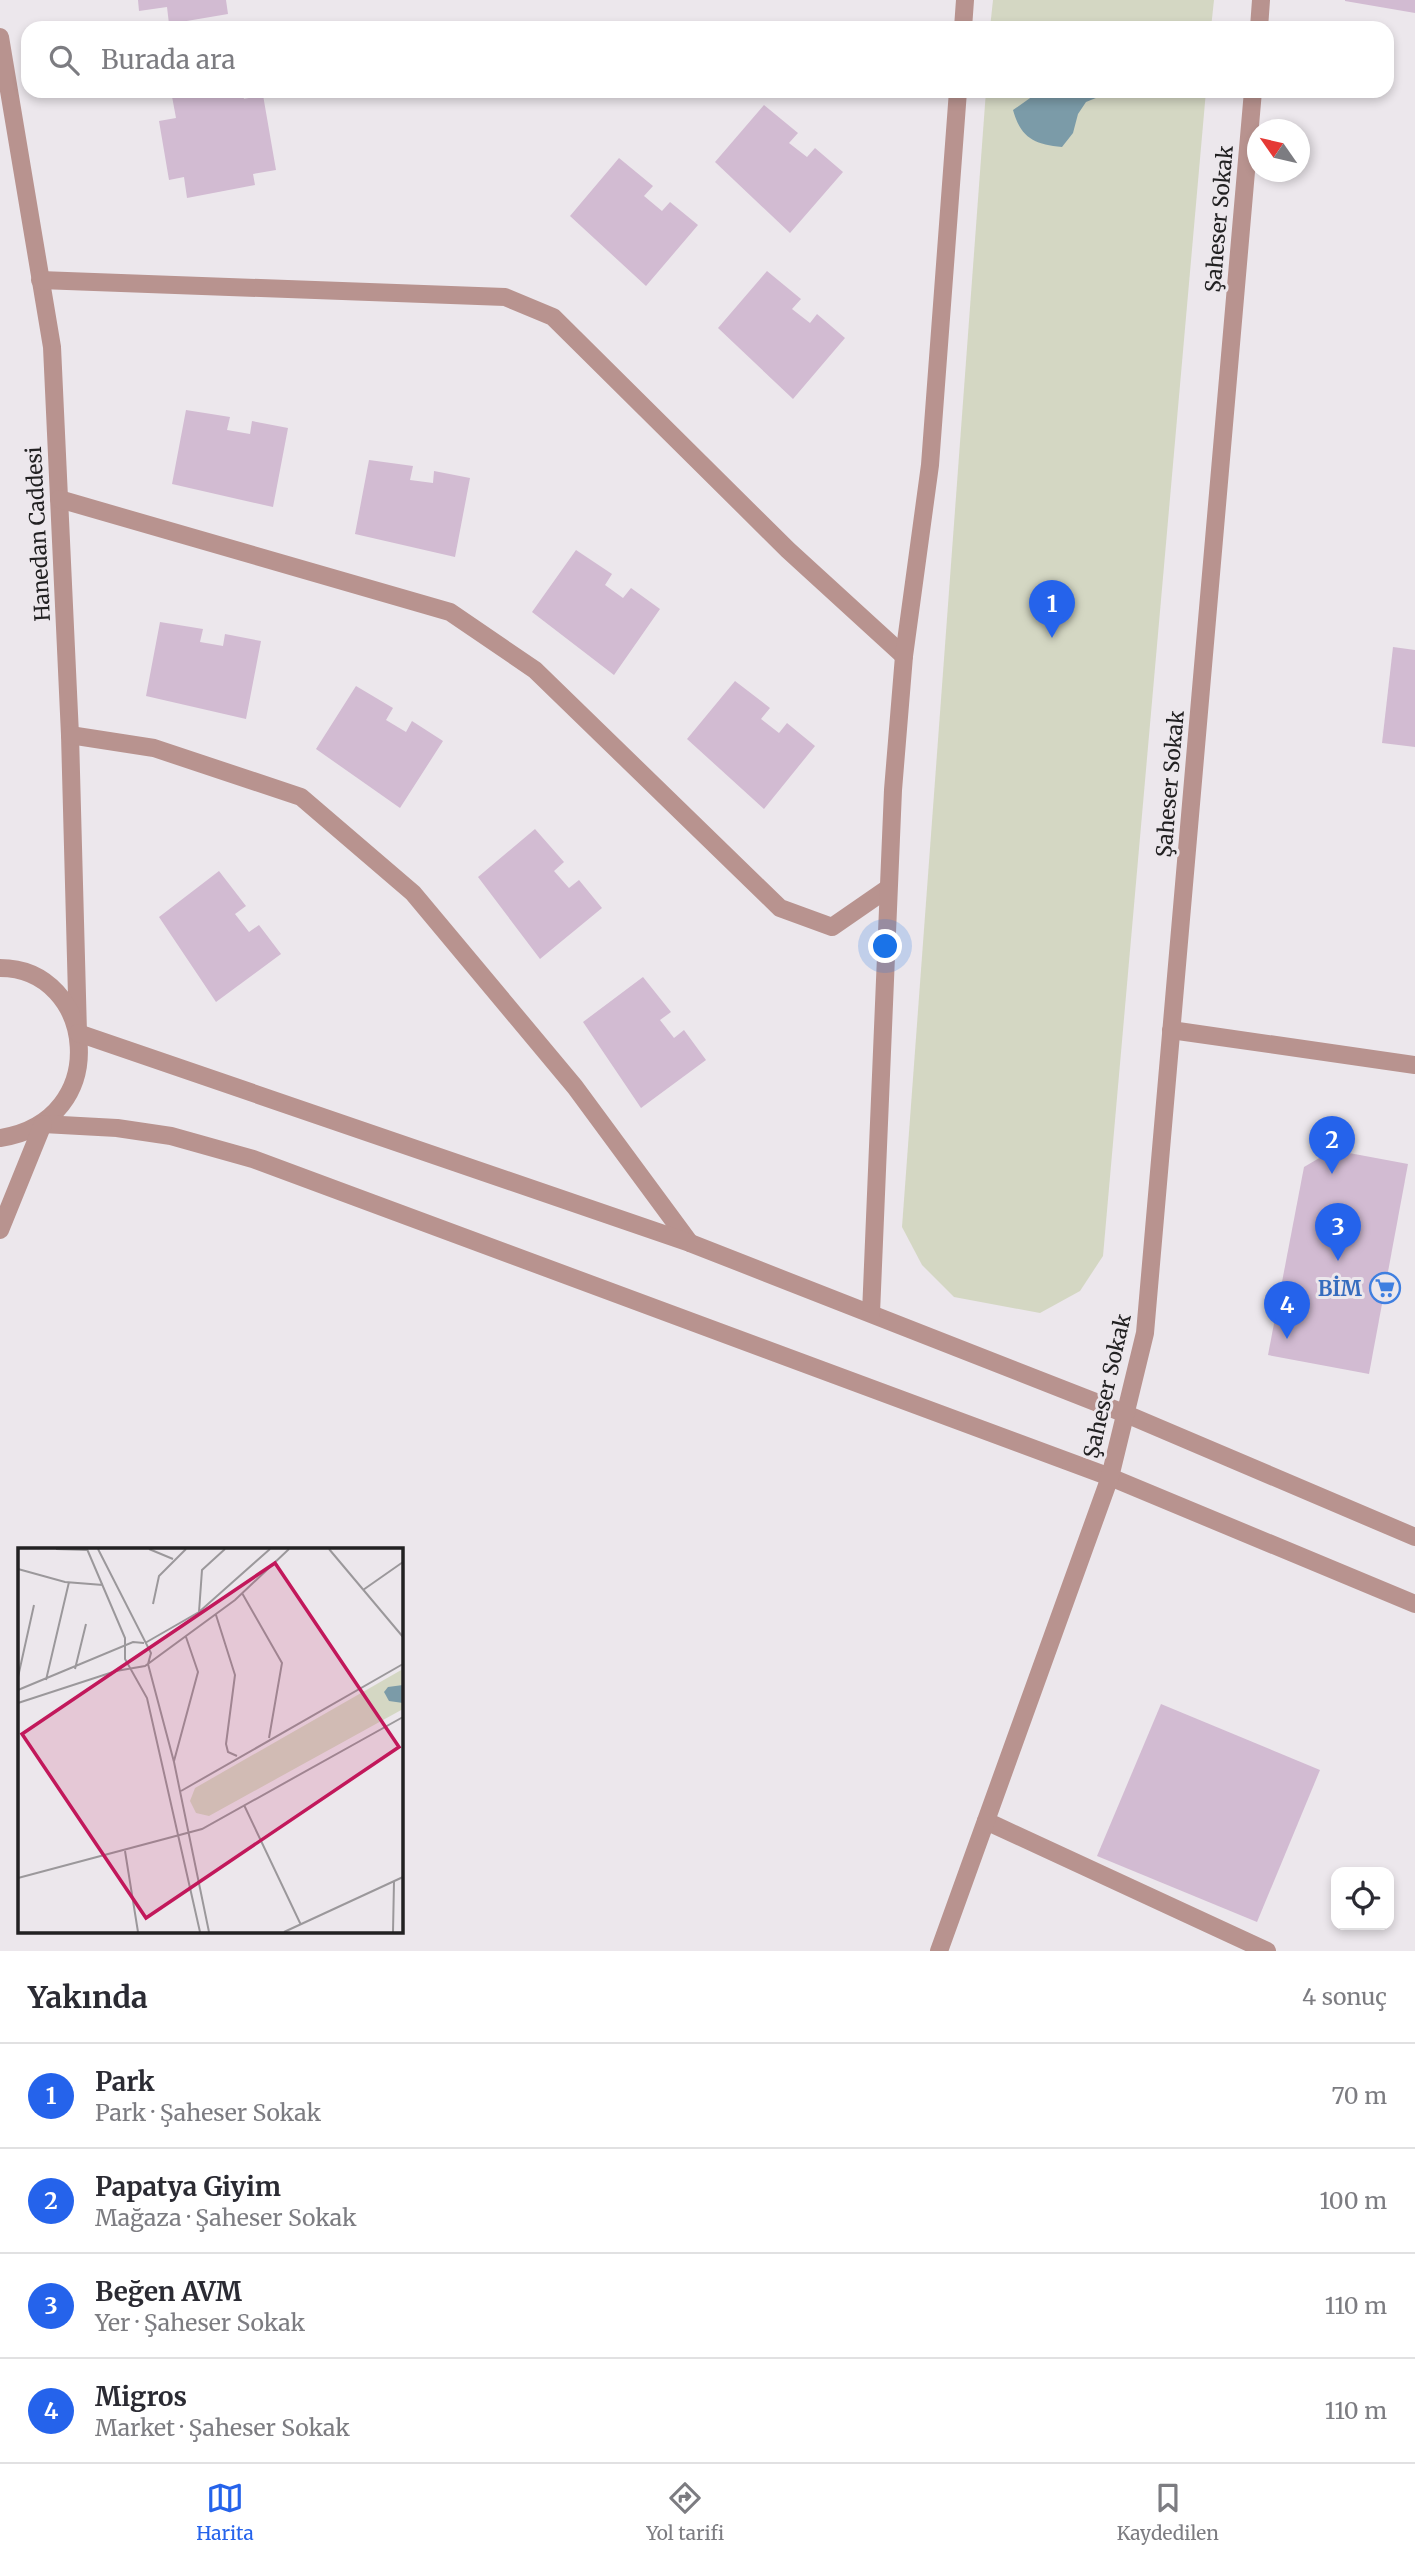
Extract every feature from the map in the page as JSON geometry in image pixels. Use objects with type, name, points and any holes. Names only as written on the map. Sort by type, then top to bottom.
[{"type":"street","points":[[964,21],[965,0]]},
{"type":"street","points":[[1260,21],[1261,0]]},
{"type":"street","name":"Hanedan Caddesi","points":[[0,37],[52,347],[70,735],[80,1059],[74,1084],[61,1106],[43,1124]]},
{"type":"street","points":[[871,1313],[887,889],[904,656],[930,465],[957,98]]},
{"type":"street","name":"Şaheser Sokak","points":[[939,1951],[1110,1477],[1145,1333],[1252,98]]},
{"type":"street","points":[[40,280],[505,298],[553,317],[788,550],[904,656]]},
{"type":"street","points":[[59,499],[450,612],[535,670],[780,908],[832,927],[887,889]]},
{"type":"street","points":[[70,735],[155,748],[301,797],[413,893],[575,1087],[690,1243]]},
{"type":"street","points":[[0,968],[32,975],[53,990],[69,1009],[78,1033],[690,1243],[1126,1414],[1415,1537]]},
{"type":"street","points":[[1171,1030],[1415,1065]]},
{"type":"street","points":[[0,1138],[19,1135],[43,1124],[117,1128],[171,1136],[253,1158],[1110,1477],[1415,1604]]},
{"type":"street","points":[[0,1230],[43,1124]]},
{"type":"street","points":[[986,1821],[1267,1951]]},
{"type":"green space","points":[[993,0],[1214,0],[1212,21],[991,21]]},
{"type":"green space","points":[[985,98],[1205,98],[1103,1256],[1080,1291],[1040,1313],[954,1297],[922,1265],[902,1227]]},
{"type":"water","points":[[1030,98],[1096,98],[1086,102],[1078,114],[1073,133],[1062,147],[1030,138],[1020,127],[1013,110]]},
{"type":"building","points":[[138,0],[226,0],[228,14],[187,21],[169,21],[167,7],[139,11]]},
{"type":"building","points":[[1415,0],[1415,13],[1345,1]]},
{"type":"building","points":[[172,98],[264,98],[276,170],[253,174],[255,185],[187,198],[184,177],[169,180],[159,121],[176,118]]},
{"type":"building","points":[[764,105],[798,133],[789,143],[807,157],[815,148],[843,172],[790,233],[715,162]]},
{"type":"building","points":[[619,158],[653,186],[644,196],[662,211],[670,202],[698,225],[646,286],[570,216]]},
{"type":"building","points":[[767,271],[801,299],[792,309],[810,323],[817,314],[845,338],[793,399],[718,328]]},
{"type":"building","points":[[186,410],[230,417],[227,430],[250,434],[252,421],[288,428],[273,507],[172,484]]},
{"type":"building","points":[[369,460],[413,466],[410,480],[433,483],[434,471],[470,478],[455,557],[355,534]]},
{"type":"building","points":[[576,550],[612,574],[605,585],[623,598],[631,588],[660,609],[614,675],[532,612]]},
{"type":"building","points":[[160,622],[203,629],[200,642],[223,646],[225,634],[261,641],[246,719],[146,696]]},
{"type":"building","points":[[1393,647],[1415,650],[1415,747],[1382,743]]},
{"type":"building","points":[[735,681],[770,708],[761,719],[779,733],[787,723],[815,746],[764,809],[687,739]]},
{"type":"building","points":[[356,686],[393,708],[386,720],[406,732],[412,721],[443,741],[400,808],[316,749]]},
{"type":"building","points":[[535,829],[564,862],[554,871],[569,888],[579,880],[602,908],[540,959],[478,877]]},
{"type":"building","points":[[219,871],[246,906],[235,914],[249,932],[259,925],[281,954],[216,1002],[159,917]]},
{"type":"building","points":[[643,977],[671,1012],[660,1020],[674,1038],[684,1030],[706,1060],[641,1108],[583,1022]]},
{"type":"building","points":[[1333,1150],[1408,1164],[1369,1374],[1268,1355],[1304,1167]]},
{"type":"building","points":[[1161,1704],[1320,1770],[1257,1922],[1097,1856]]},
{"type":"place","name":"Park","points":[[1052,638]]},
{"type":"place","name":"Papatya Giyim","points":[[1332,1174]]},
{"type":"place","name":"Beğen AVM","points":[[1338,1261]]},
{"type":"place","name":"BİM","points":[[1385,1288]]},
{"type":"place","name":"Migros","points":[[1287,1339]]}]
